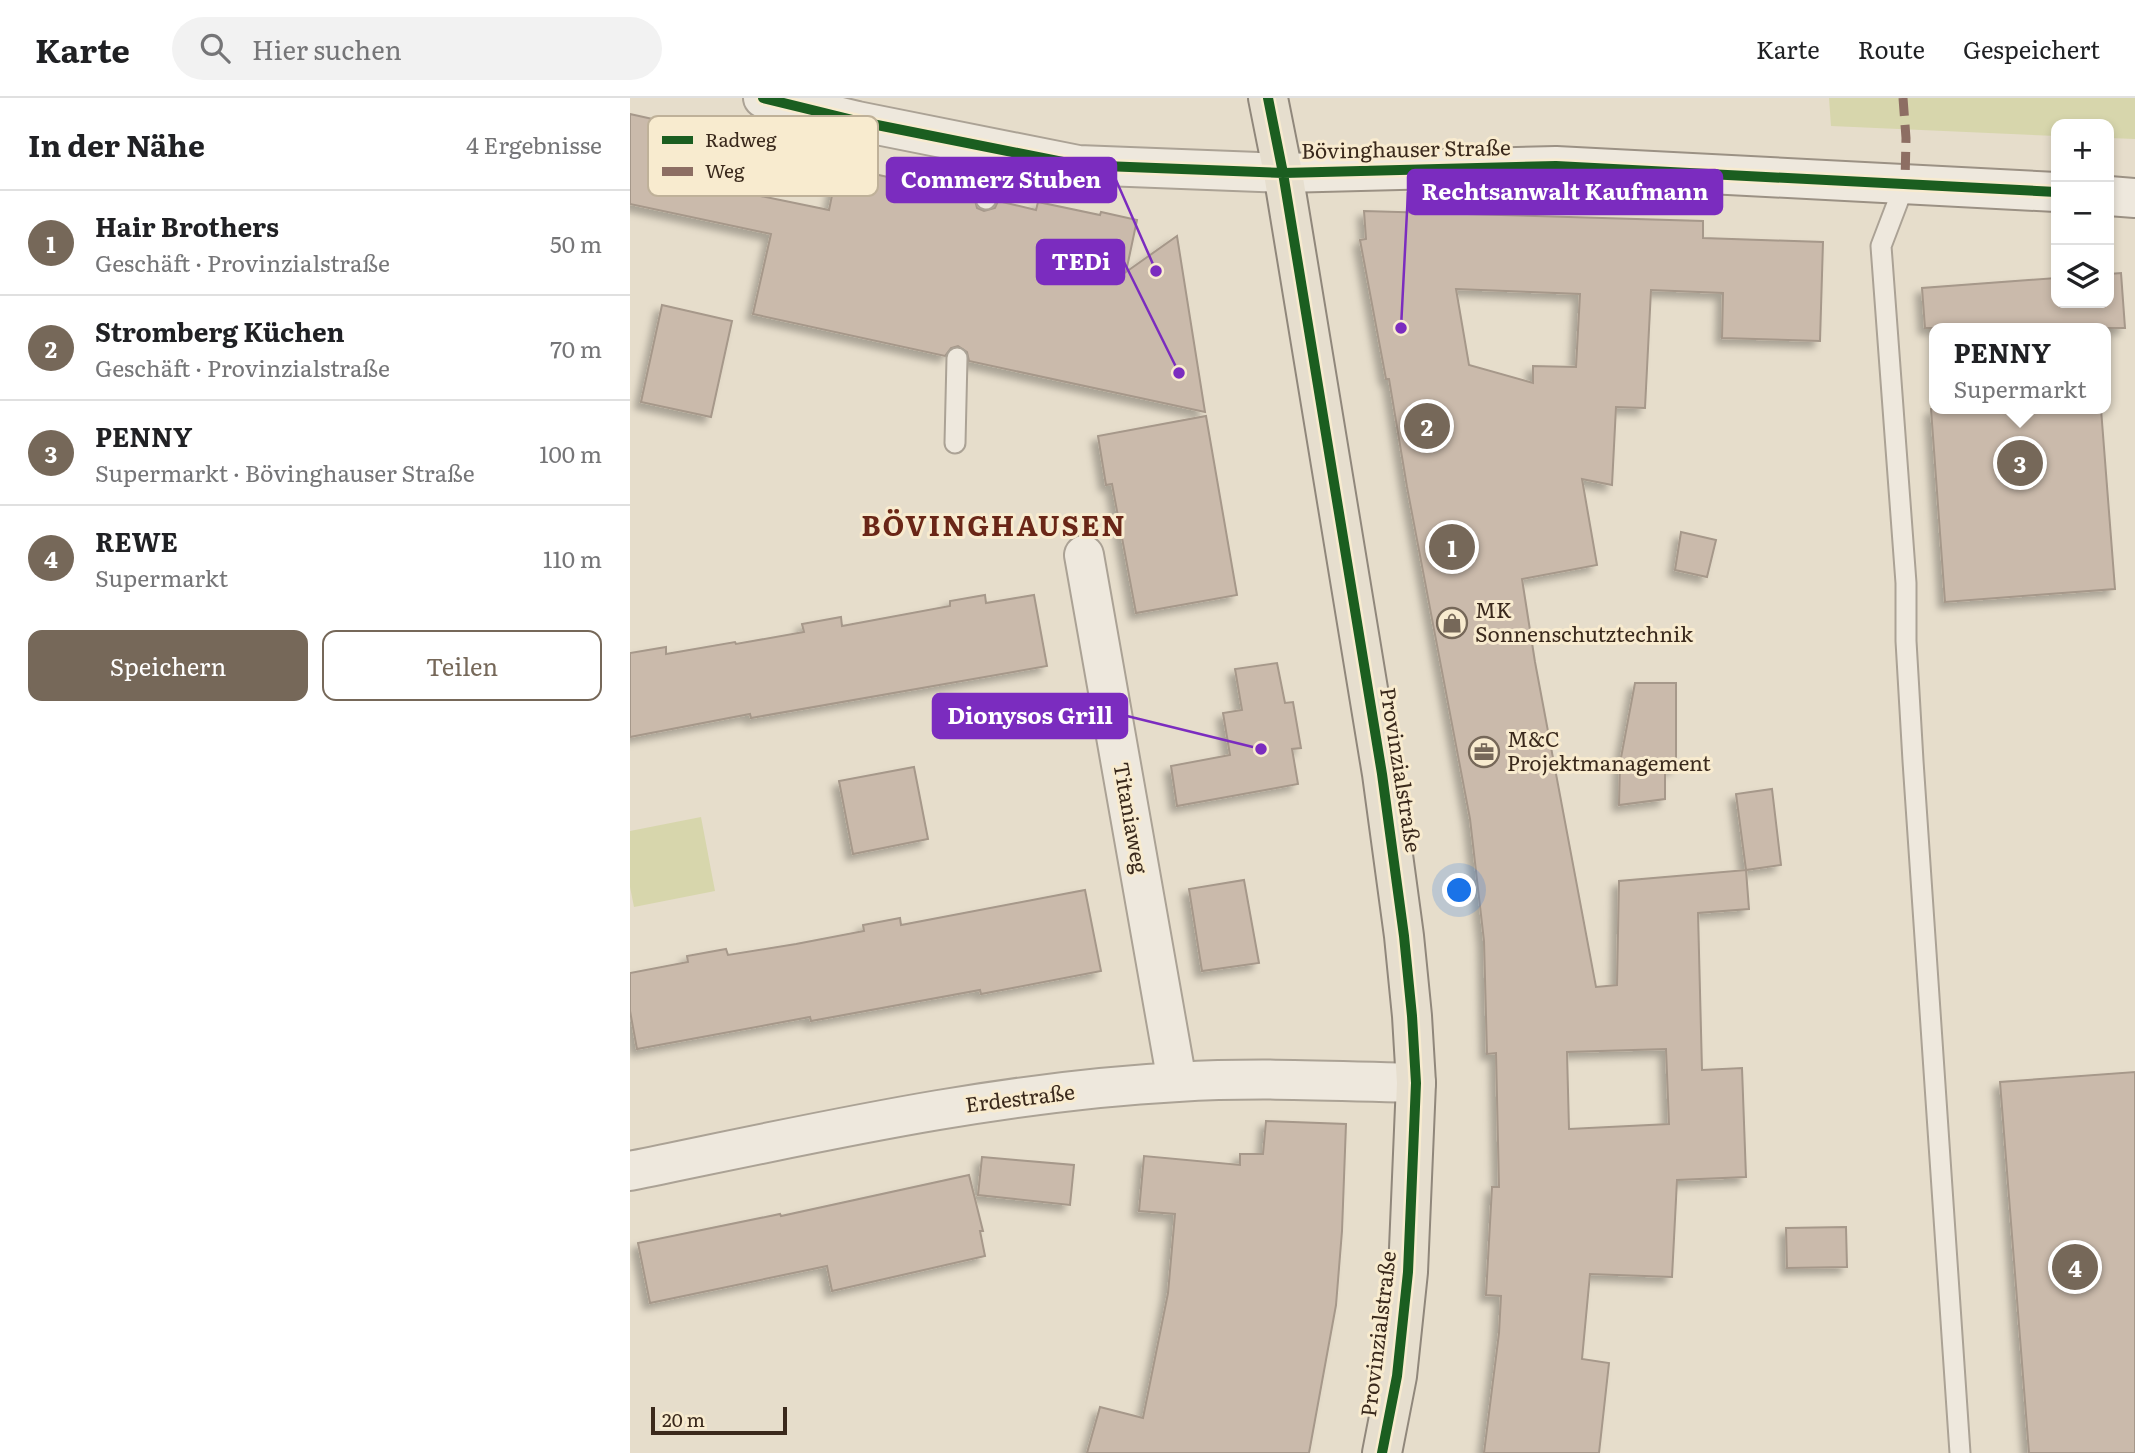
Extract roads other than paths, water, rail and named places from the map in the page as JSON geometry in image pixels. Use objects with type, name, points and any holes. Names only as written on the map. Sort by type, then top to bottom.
[{"type":"main road","name":"Provinzialstraße","points":[[1268,98],[1283,173],[1382,774],[1405,936],[1416,1083],[1408,1272],[1397,1376],[1382,1453]]},
{"type":"street","name":"Bövinghauser Straße","points":[[763,98],[837,116]]},
{"type":"street","name":"Bövinghauser Straße","points":[[878,125],[1078,165],[1283,173],[1556,166],[2051,192]]},
{"type":"street","points":[[2114,196],[2135,198]]},
{"type":"street","name":"Titaniaweg","points":[[1084,555],[1177,1082]]},
{"type":"street","name":"Erdestraße","points":[[630,1171],[904,1114],[1071,1092],[1177,1082],[1416,1083]]},
{"type":"lane","points":[[986,199],[997,148]]},
{"type":"lane","points":[[1905,183],[1881,246],[1906,583],[1906,641],[1913,761],[1960,1453]]},
{"type":"lane","points":[[955,443],[957,358]]},
{"type":"place","name":"Commerz Stuben","points":[[1156,271]]},
{"type":"place","name":"Rechtsanwalt Kaufmann","points":[[1401,328]]},
{"type":"place","name":"TEDi","points":[[1179,373]]},
{"type":"place","name":"Stromberg Küchen","points":[[1427,426]]},
{"type":"place","name":"PENNY","points":[[2020,463]]},
{"type":"place","name":"Hair Brothers","points":[[1452,547]]},
{"type":"place","name":"MK Sonnenschutztechnik","points":[[1452,623]]},
{"type":"place","name":"Dionysos Grill","points":[[1261,749]]},
{"type":"place","name":"M&C Projektmanagement","points":[[1484,752]]},
{"type":"place","name":"REWE","points":[[2075,1267]]},
{"type":"district","name":"BÖVINGHAUSEN","points":[[994,526]]}]
